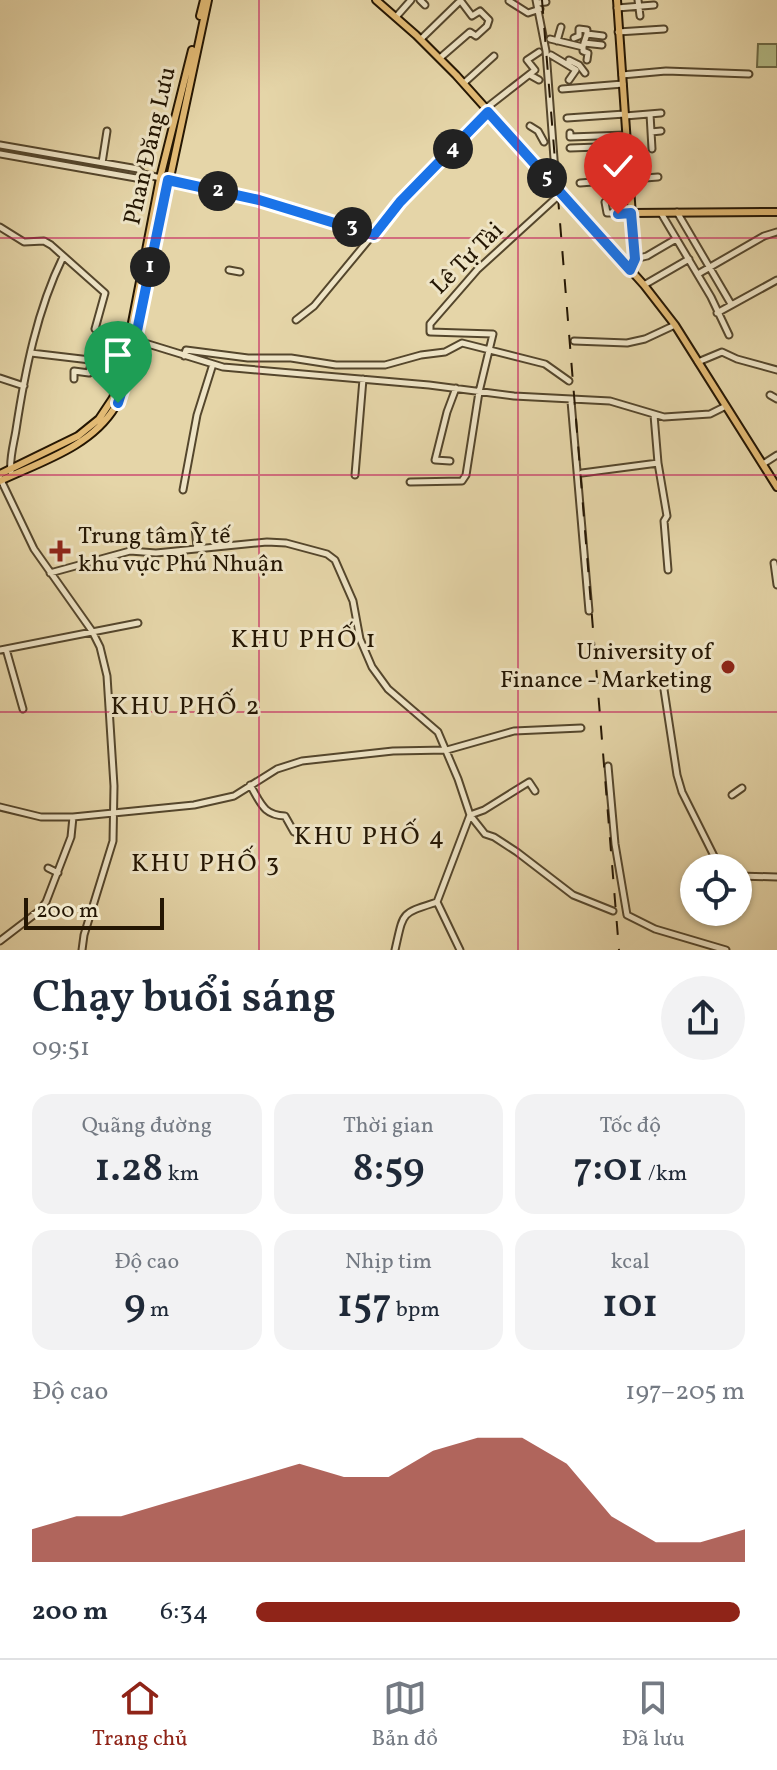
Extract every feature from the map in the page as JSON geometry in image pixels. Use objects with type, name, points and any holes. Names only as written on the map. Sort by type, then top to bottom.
[{"type":"main road","name":"Phan Đăng Lưu","points":[[11,472],[59,455],[83,440],[103,423],[118,403],[160,178],[206,0]]},
{"type":"main road","name":"Phan Đăng Lưu","points":[[0,478],[90,427],[113,398],[131,339],[206,0]]},
{"type":"main road","points":[[376,0],[421,39],[464,83],[644,285],[675,325],[777,487]]},
{"type":"main road","points":[[617,4],[635,259],[630,270]]},
{"type":"main road","points":[[631,213],[777,212]]},
{"type":"street","points":[[396,17],[411,0]]},
{"type":"street","points":[[421,39],[460,0],[472,16],[480,11],[489,20],[476,36],[470,32],[440,58]]},
{"type":"street","points":[[509,1],[528,13],[538,4],[546,2]]},
{"type":"street","points":[[639,3],[640,16]]},
{"type":"street","points":[[538,4],[555,172],[548,179]]},
{"type":"street","points":[[617,4],[654,5]]},
{"type":"street","points":[[561,27],[554,40],[602,45]]},
{"type":"street","points":[[573,28],[574,41]]},
{"type":"street","points":[[574,41],[579,36],[579,29],[587,30],[583,51],[588,53],[587,60]]},
{"type":"street","points":[[618,32],[664,29]]},
{"type":"street","points":[[587,34],[603,36]]},
{"type":"street","points":[[296,320],[314,306],[400,202],[487,110],[535,70],[527,60],[545,53],[568,63],[576,70],[569,80]]},
{"type":"street","points":[[464,83],[494,56]]},
{"type":"street","points":[[568,63],[569,60],[579,65],[585,73]]},
{"type":"street","points":[[622,75],[666,71],[749,74]]},
{"type":"street","points":[[530,75],[539,80]]},
{"type":"street","points":[[562,89],[623,84]]},
{"type":"street","points":[[567,118],[661,113]]},
{"type":"street","points":[[650,114],[652,149]]},
{"type":"street","points":[[530,126],[538,131],[544,142]]},
{"type":"street","points":[[102,163],[107,131]]},
{"type":"street","points":[[651,132],[661,131]]},
{"type":"street","points":[[570,133],[570,137],[580,139],[626,135]]},
{"type":"street","points":[[0,145],[138,169],[143,174],[259,200],[374,235]]},
{"type":"street","points":[[10,157],[13,146]]},
{"type":"street","points":[[570,148],[627,146]]},
{"type":"street","points":[[0,154],[136,178],[143,174]]},
{"type":"street","points":[[580,183],[658,177]]},
{"type":"street","name":"Lê Tự Tài","points":[[490,350],[493,334],[430,332],[430,324],[477,270],[557,197]]},
{"type":"street","points":[[605,202],[607,213],[631,213]]},
{"type":"street","points":[[676,211],[731,304]]},
{"type":"street","points":[[661,212],[711,297],[729,335]]},
{"type":"street","points":[[670,229],[682,223]]},
{"type":"street","points":[[0,227],[24,242],[44,241],[105,293],[95,329],[204,362],[276,373],[571,401],[622,403],[664,417],[710,414],[726,406]]},
{"type":"street","points":[[698,274],[764,236],[777,232]]},
{"type":"street","points":[[635,259],[647,256],[676,239]]},
{"type":"street","points":[[684,252],[697,244]]},
{"type":"street","points":[[11,472],[31,353],[52,280],[63,257]]},
{"type":"street","points":[[644,285],[689,259]]},
{"type":"street","points":[[229,270],[240,272]]},
{"type":"street","points":[[717,313],[777,280]]},
{"type":"street","points":[[711,297],[723,290]]},
{"type":"street","points":[[574,341],[627,343],[645,339],[675,325]]},
{"type":"street","points":[[184,356],[186,350],[224,356],[291,358],[336,365],[376,364],[445,352],[462,343],[545,364],[569,381]]},
{"type":"street","points":[[410,482],[462,481],[466,475],[479,392],[490,350]]},
{"type":"street","points":[[698,362],[722,352],[777,370]]},
{"type":"street","points":[[31,353],[124,364]]},
{"type":"street","points":[[204,362],[206,353]]},
{"type":"street","points":[[221,366],[224,356]]},
{"type":"street","points":[[183,490],[197,416],[213,364]]},
{"type":"street","points":[[74,379],[74,371],[89,373],[90,368],[121,373]]},
{"type":"street","points":[[708,378],[717,372]]},
{"type":"street","points":[[0,378],[24,386]]},
{"type":"street","points":[[355,475],[363,379]]},
{"type":"street","points":[[450,461],[435,460],[456,388]]},
{"type":"street","points":[[770,395],[777,399]]},
{"type":"street","points":[[571,401],[585,533],[589,611]]},
{"type":"street","points":[[654,415],[667,516],[664,521],[668,570]]},
{"type":"street","points":[[763,464],[777,455]]},
{"type":"street","points":[[582,473],[658,463]]},
{"type":"street","points":[[0,478],[28,538],[92,631],[100,647],[107,676],[115,814],[113,845],[86,926],[82,950]]},
{"type":"street","points":[[195,526],[197,548]]},
{"type":"street","points":[[50,573],[130,551],[156,553],[286,543],[327,554],[335,560],[353,601],[360,639],[372,667],[382,683],[438,732],[470,815],[485,834],[517,852],[573,895],[613,911]]},
{"type":"street","points":[[774,563],[777,585]]},
{"type":"street","points":[[23,709],[3,650],[138,623]]},
{"type":"street","points":[[663,683],[677,775],[682,792],[713,854]]},
{"type":"street","points":[[0,807],[41,817],[73,817],[194,805],[234,796],[277,769],[302,761],[393,751],[447,750],[514,731],[581,728]]},
{"type":"street","points":[[608,766],[615,844],[627,915],[655,929],[726,950]]},
{"type":"street","points":[[460,950],[437,902],[470,815],[484,810],[529,782],[535,791]]},
{"type":"street","points":[[250,785],[267,812],[285,816],[294,832]]},
{"type":"street","points":[[732,795],[742,788]]},
{"type":"street","points":[[0,941],[39,911],[58,873],[71,837],[73,817]]},
{"type":"street","points":[[48,868],[58,873]]},
{"type":"street","points":[[752,876],[777,877]]},
{"type":"street","points":[[395,950],[404,915],[414,907],[437,902]]},
{"type":"green space","points":[[758,44],[777,44],[777,67],[757,67]]},
{"type":"railway","points":[[542,0],[619,950]]},
{"type":"place","name":"Trung tâm Y tế khu vực Phú Nhuận","points":[[60,551]]},
{"type":"place","name":"University of Finance - Marketing","points":[[728,667]]},
{"type":"district","name":"KHU PHỐ 1","points":[[304,640]]},
{"type":"district","name":"KHU PHỐ 2","points":[[186,707]]},
{"type":"district","name":"KHU PHỐ 4","points":[[370,837]]},
{"type":"district","name":"KHU PHỐ 3","points":[[206,864]]},
{"type":"route","points":[[118,403],[130,365],[168,180],[259,200],[374,235],[400,202],[488,112],[630,270],[635,259],[631,213],[618,214]]}]
